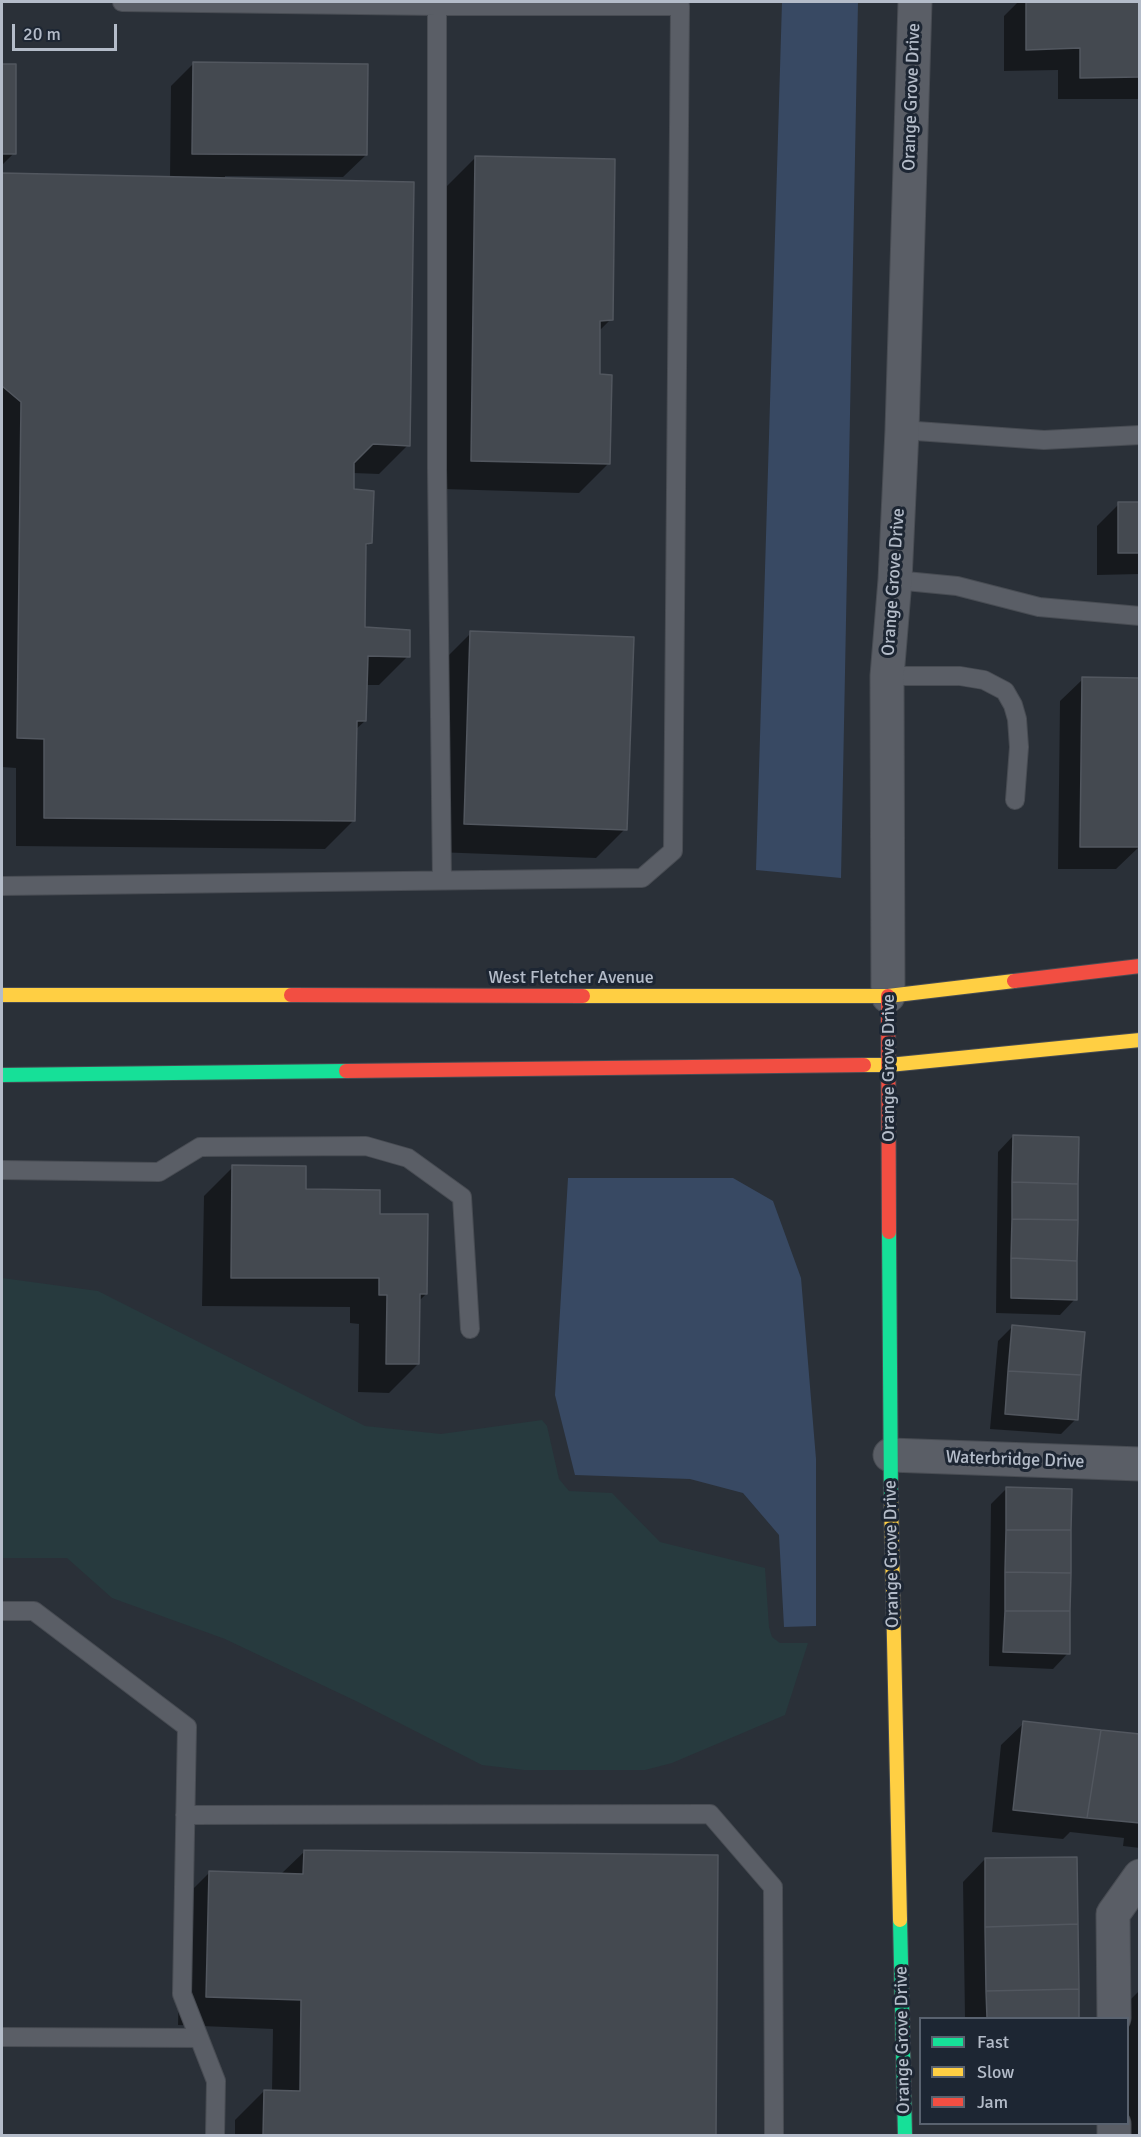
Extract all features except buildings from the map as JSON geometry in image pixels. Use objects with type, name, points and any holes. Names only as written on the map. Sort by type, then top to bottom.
[{"type":"main road","name":"West Fletcher Avenue","points":[[2,995],[888,996],[1140,966]]},
{"type":"main road","name":"Orange Grove Drive","points":[[888,996],[890,1455],[905,2136]]},
{"type":"main road","points":[[2,1075],[889,1065],[1140,1040]]},
{"type":"street","name":"Orange Grove Drive","points":[[888,996],[887,676],[895,580],[902,430],[915,2]]},
{"type":"street","name":"Waterbridge Drive","points":[[890,1455],[1140,1464]]},
{"type":"street","points":[[1114,2017],[1113,1914],[1140,1876]]},
{"type":"lane","points":[[2,886],[642,878],[674,851],[680,6],[122,2]]},
{"type":"lane","points":[[437,6],[437,469],[442,880]]},
{"type":"lane","points":[[902,430],[1044,440],[1140,435]]},
{"type":"lane","points":[[895,580],[957,586],[1039,607],[1140,616]]},
{"type":"lane","points":[[887,676],[960,676],[984,680],[1005,691],[1013,705],[1017,720],[1015,800]]},
{"type":"lane","points":[[2,1170],[159,1172],[200,1147],[366,1146],[408,1158],[462,1197],[470,1329]]},
{"type":"lane","points":[[2,1611],[34,1611],[187,1727],[182,1994],[216,2081],[215,2136]]},
{"type":"lane","points":[[185,1815],[710,1814],[773,1887],[774,2136]]},
{"type":"lane","points":[[2,2037],[199,2038]]},
{"type":"green space","points":[[2,1278],[98,1291],[365,1426],[441,1434],[542,1420],[547,1426],[559,1479],[569,1491],[612,1493],[660,1542],[765,1568],[769,1627],[772,1637],[780,1643],[808,1643],[785,1715],[672,1763],[645,1770],[524,1770],[482,1765],[358,1702],[225,1639],[112,1598],[67,1558],[2,1558]]},
{"type":"water","points":[[782,2],[858,2],[841,878],[756,870]]},
{"type":"water","points":[[568,1178],[733,1178],[773,1201],[801,1278],[816,1459],[816,1626],[784,1627],[779,1535],[743,1493],[690,1479],[575,1475],[555,1395]]},
{"type":"traffic: fast","points":[[2,1075],[346,1071]]},
{"type":"traffic: fast","points":[[889,1232],[891,1500]]},
{"type":"traffic: fast","points":[[900,1920],[905,2136]]},
{"type":"traffic: slow","points":[[583,996],[888,996],[1014,981]]},
{"type":"traffic: slow","points":[[2,995],[291,995]]},
{"type":"traffic: slow","points":[[864,1065],[889,1065],[1140,1040]]},
{"type":"traffic: slow","points":[[891,1500],[900,1920]]},
{"type":"traffic: jam","points":[[1014,981],[1140,966]]},
{"type":"traffic: jam","points":[[291,995],[583,996]]},
{"type":"traffic: jam","points":[[888,996],[889,1232]]},
{"type":"traffic: jam","points":[[346,1071],[864,1065]]}]
